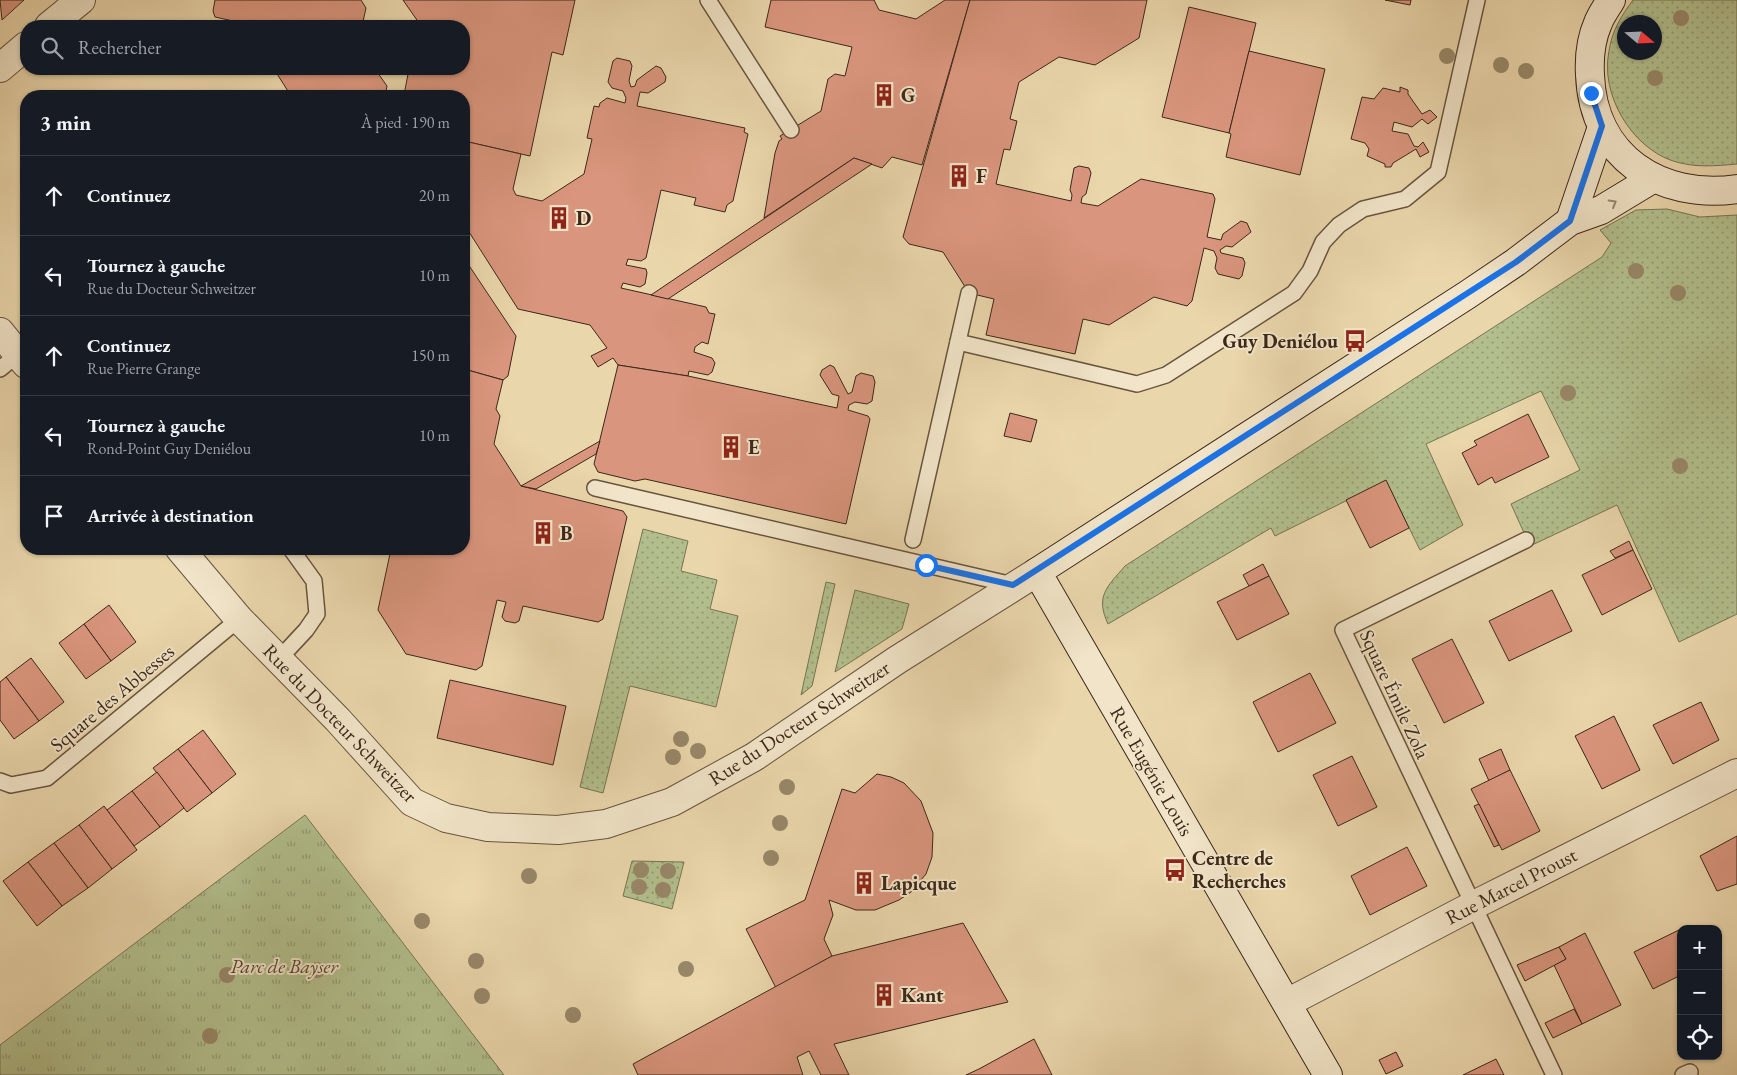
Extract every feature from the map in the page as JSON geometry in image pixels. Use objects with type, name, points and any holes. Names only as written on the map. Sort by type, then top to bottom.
[{"type":"street","points":[[56,20],[81,0]]},
{"type":"street","points":[[1612,0],[1598,24],[1589,58],[1591,93],[1602,126],[1624,156],[1654,178],[1682,189],[1712,192],[1737,189]]},
{"type":"street","points":[[0,68],[20,51]]},
{"type":"street","points":[[1570,221],[1602,126]]},
{"type":"street","name":"Rue du Docteur Schweitzer","points":[[185,555],[239,619],[338,720],[412,802],[446,818],[488,827],[558,830],[606,824],[672,802],[762,752],[1013,585],[1467,295],[1516,262],[1570,221],[1601,210],[1654,178]]},
{"type":"street","points":[[0,332],[15,362]]},
{"type":"street","name":"Rue Eugénie Louis","points":[[1036,572],[1328,1075]]},
{"type":"street","name":"Rue Marcel Proust","points":[[1287,1003],[1474,905],[1737,773]]},
{"type":"lane","points":[[708,0],[791,130]]},
{"type":"lane","points":[[958,342],[1137,384],[1166,375],[1294,293],[1310,271],[1323,242],[1339,225],[1364,209],[1405,199],[1438,172],[1477,0]]},
{"type":"lane","points":[[913,540],[969,293]]},
{"type":"lane","points":[[595,488],[1013,585]]},
{"type":"lane","name":"Square Émile Zola","points":[[1474,905],[1343,630],[1526,540]]},
{"type":"lane","points":[[278,659],[306,630],[317,614],[314,581],[295,555]]},
{"type":"lane","name":"Square des Abbesses","points":[[0,781],[10,785],[47,778],[239,619]]},
{"type":"lane","points":[[1474,905],[1554,1075]]},
{"type":"green space","points":[[1633,0],[1737,0],[1737,164],[1697,166],[1673,161],[1658,154],[1644,144],[1632,131],[1614,101],[1609,84],[1607,67],[1612,37],[1617,26],[1617,60],[1662,60],[1662,15],[1624,15]]},
{"type":"green space","points":[[1667,209],[1700,217],[1737,215],[1737,614],[1679,642],[1617,505],[1530,546],[1511,504],[1580,470],[1541,391],[1426,444],[1463,525],[1420,550],[1386,481],[1275,536],[1271,528],[1108,624],[1103,606],[1105,592],[1125,566],[1602,257],[1611,243],[1600,230],[1636,210]]},
{"type":"green space","points":[[643,529],[688,541],[681,571],[717,580],[710,609],[738,616],[716,707],[630,686],[603,793],[580,787]]},
{"type":"green space","points":[[826,582],[835,584],[812,686],[801,695]]},
{"type":"green space","points":[[855,590],[909,604],[902,629],[835,672]]},
{"type":"green space","name":"Parc de Bayser","points":[[305,815],[504,1075],[0,1075],[0,1045]]},
{"type":"green space","points":[[632,861],[684,862],[672,909],[623,896]]},
{"type":"building","points":[[0,0],[24,0],[2,20]]},
{"type":"building","points":[[215,0],[361,0],[366,8],[363,20],[229,20],[215,17],[213,11]]},
{"type":"building","points":[[403,0],[575,0],[563,55],[552,52],[530,156],[470,142],[470,90],[405,90],[408,75],[470,75],[470,20],[417,20]]},
{"type":"building","name":"G","points":[[771,0],[874,0],[879,10],[916,19],[945,0],[970,0],[922,165],[892,157],[882,168],[854,158],[764,218],[775,153],[779,141],[782,139],[780,136],[821,111],[828,79],[835,74],[845,76],[852,47],[765,27]]},
{"type":"building","name":"F","points":[[970,0],[1147,0],[1139,38],[1095,65],[1059,57],[1019,82],[1010,119],[1017,121],[1010,150],[1004,149],[996,184],[1071,201],[1072,195],[1070,190],[1074,168],[1079,166],[1089,168],[1091,173],[1086,194],[1082,197],[1081,203],[1098,206],[1141,179],[1213,194],[1215,199],[1207,237],[1221,240],[1223,234],[1241,221],[1247,223],[1251,232],[1232,247],[1226,246],[1220,250],[1221,253],[1243,258],[1245,263],[1242,276],[1239,279],[1218,274],[1215,268],[1217,258],[1214,251],[1204,248],[1192,301],[1187,306],[1154,297],[1109,325],[1083,319],[1075,354],[986,335],[994,299],[969,293],[943,252],[909,244],[903,237]]},
{"type":"building","points":[[1385,0],[1411,0],[1410,5]]},
{"type":"building","points":[[1189,7],[1256,23],[1229,133],[1162,117]]},
{"type":"building","points":[[1249,51],[1325,69],[1300,175],[1226,157],[1231,134],[1229,133]]},
{"type":"building","name":"D","points":[[617,58],[630,61],[632,66],[629,81],[631,87],[635,86],[637,80],[656,66],[661,68],[666,77],[665,82],[648,93],[640,92],[637,106],[745,128],[744,132],[748,134],[733,201],[727,205],[725,212],[694,205],[696,198],[661,190],[646,258],[641,261],[628,259],[626,265],[646,269],[645,284],[640,287],[623,283],[621,288],[706,307],[709,313],[715,314],[708,344],[702,342],[695,347],[694,352],[712,358],[715,363],[712,372],[708,375],[689,371],[688,376],[618,365],[613,358],[598,367],[591,356],[607,348],[590,325],[518,309],[470,233],[470,142],[521,154],[513,189],[516,195],[542,201],[584,174],[592,139],[587,138],[594,106],[599,107],[600,103],[607,98],[625,103],[626,98],[623,91],[612,88],[608,82],[613,61]]},
{"type":"building","points":[[278,75],[379,75],[387,86],[386,90],[287,90]]},
{"type":"building","points":[[1400,87],[1408,90],[1408,94],[1422,114],[1430,110],[1437,117],[1428,124],[1422,119],[1412,127],[1394,122],[1392,131],[1408,134],[1414,146],[1418,147],[1423,142],[1429,152],[1420,157],[1416,149],[1393,163],[1391,167],[1385,167],[1385,164],[1367,156],[1369,149],[1365,143],[1351,139],[1362,97],[1374,99],[1383,88],[1400,92]]},
{"type":"building","points":[[854,158],[872,164],[668,299],[651,295]]},
{"type":"building","points":[[470,267],[516,336],[508,376],[503,380],[470,371]]},
{"type":"building","name":"E","points":[[618,365],[688,376],[837,408],[839,396],[832,394],[820,375],[822,370],[830,365],[834,367],[848,394],[852,392],[856,376],[861,373],[873,376],[875,382],[872,401],[867,404],[855,402],[849,405],[848,410],[868,416],[870,419],[846,524],[645,479],[635,481],[598,472],[594,464]]},
{"type":"building","name":"B","points":[[470,371],[503,380],[496,409],[500,416],[494,444],[521,486],[623,511],[627,517],[603,619],[598,622],[523,606],[519,621],[515,623],[505,621],[502,617],[506,602],[497,600],[482,666],[476,670],[406,654],[378,610],[390,555],[470,555]]},
{"type":"building","points":[[1010,413],[1037,420],[1031,442],[1004,436]]},
{"type":"building","points":[[1528,414],[1549,457],[1495,483],[1492,477],[1478,485],[1462,453],[1477,445],[1474,441]]},
{"type":"building","points":[[600,441],[596,454],[536,489],[521,486]]},
{"type":"building","points":[[1386,480],[1409,528],[1370,548],[1346,500]]},
{"type":"building","points":[[1629,541],[1633,550],[1615,558],[1610,551]]},
{"type":"building","points":[[1633,550],[1652,589],[1602,615],[1582,575]]},
{"type":"building","points":[[1263,564],[1269,576],[1249,586],[1243,575]]},
{"type":"building","points":[[1269,576],[1289,614],[1237,640],[1217,602]]},
{"type":"building","points":[[1552,590],[1572,631],[1509,661],[1489,621]]},
{"type":"building","points":[[109,605],[136,642],[111,661],[84,624]]},
{"type":"building","points":[[84,624],[111,661],[86,679],[59,643]]},
{"type":"building","points":[[1452,639],[1484,703],[1444,723],[1412,659]]},
{"type":"building","points":[[31,658],[64,702],[39,721],[6,677]]},
{"type":"building","points":[[1310,673],[1336,723],[1278,752],[1253,702]]},
{"type":"building","points":[[6,677],[39,721],[14,739],[0,720],[0,682]]},
{"type":"building","points":[[450,680],[566,706],[553,765],[437,738]]},
{"type":"building","points":[[1701,702],[1719,740],[1673,764],[1653,725]]},
{"type":"building","points":[[1614,716],[1640,770],[1602,789],[1575,736]]},
{"type":"building","points":[[203,730],[236,774],[212,793],[178,749]]},
{"type":"building","points":[[178,749],[212,793],[187,812],[153,768]]},
{"type":"building","points":[[1501,749],[1510,770],[1489,781],[1479,759]]},
{"type":"building","points":[[1352,756],[1377,807],[1338,826],[1313,775]]},
{"type":"building","points":[[1510,770],[1540,831],[1502,850],[1471,789]]},
{"type":"building","points":[[157,772],[184,808],[160,827],[132,791]]},
{"type":"building","name":"Lapicque","points":[[877,774],[891,777],[904,783],[921,801],[933,833],[932,857],[926,874],[911,892],[899,900],[875,910],[856,910],[829,900],[833,915],[824,939],[832,956],[776,988],[746,929],[805,900],[842,789],[855,793]]},
{"type":"building","points":[[132,791],[160,827],[134,846],[107,810]]},
{"type":"building","points":[[1479,804],[1499,845],[1494,847],[1474,806]]},
{"type":"building","points":[[104,806],[137,850],[112,869],[79,825]]},
{"type":"building","points":[[79,825],[112,869],[88,888],[54,843]]},
{"type":"building","points":[[1737,836],[1737,884],[1717,891],[1700,856]]},
{"type":"building","points":[[54,843],[88,888],[62,906],[28,862]]},
{"type":"building","points":[[1407,847],[1427,886],[1370,915],[1351,876]]},
{"type":"building","points":[[28,862],[62,906],[37,926],[3,881]]},
{"type":"building","name":"Kant","points":[[963,923],[1008,1002],[834,1044],[849,1075],[821,1075],[809,1051],[797,1057],[803,1075],[638,1075],[633,1064],[832,956]]},
{"type":"building","points":[[1677,931],[1677,977],[1653,989],[1634,952]]},
{"type":"building","points":[[1585,933],[1621,1005],[1582,1024],[1554,965],[1566,959],[1559,947]]},
{"type":"building","points":[[1559,947],[1566,959],[1525,981],[1517,965]]},
{"type":"building","points":[[1574,1009],[1582,1024],[1553,1038],[1545,1023]]},
{"type":"building","points":[[1034,1039],[1052,1075],[966,1075],[979,1069]]},
{"type":"building","points":[[1396,1052],[1403,1066],[1386,1074],[1379,1060]]},
{"type":"building","points":[[1496,1059],[1504,1075],[1463,1075]]},
{"type":"place","name":"G","points":[[884,95]]},
{"type":"place","name":"F","points":[[959,176]]},
{"type":"place","name":"D","points":[[559,218]]},
{"type":"place","name":"Guy Deniélou","points":[[1355,341]]},
{"type":"place","name":"E","points":[[731,447]]},
{"type":"place","name":"B","points":[[543,533]]},
{"type":"place","name":"Centre de Recherches","points":[[1175,870]]},
{"type":"place","name":"Lapicque","points":[[864,883]]},
{"type":"place","name":"Kant","points":[[884,995]]},
{"type":"route","points":[[926,565],[1013,585],[1516,262],[1570,221],[1602,126],[1591,93]]}]
